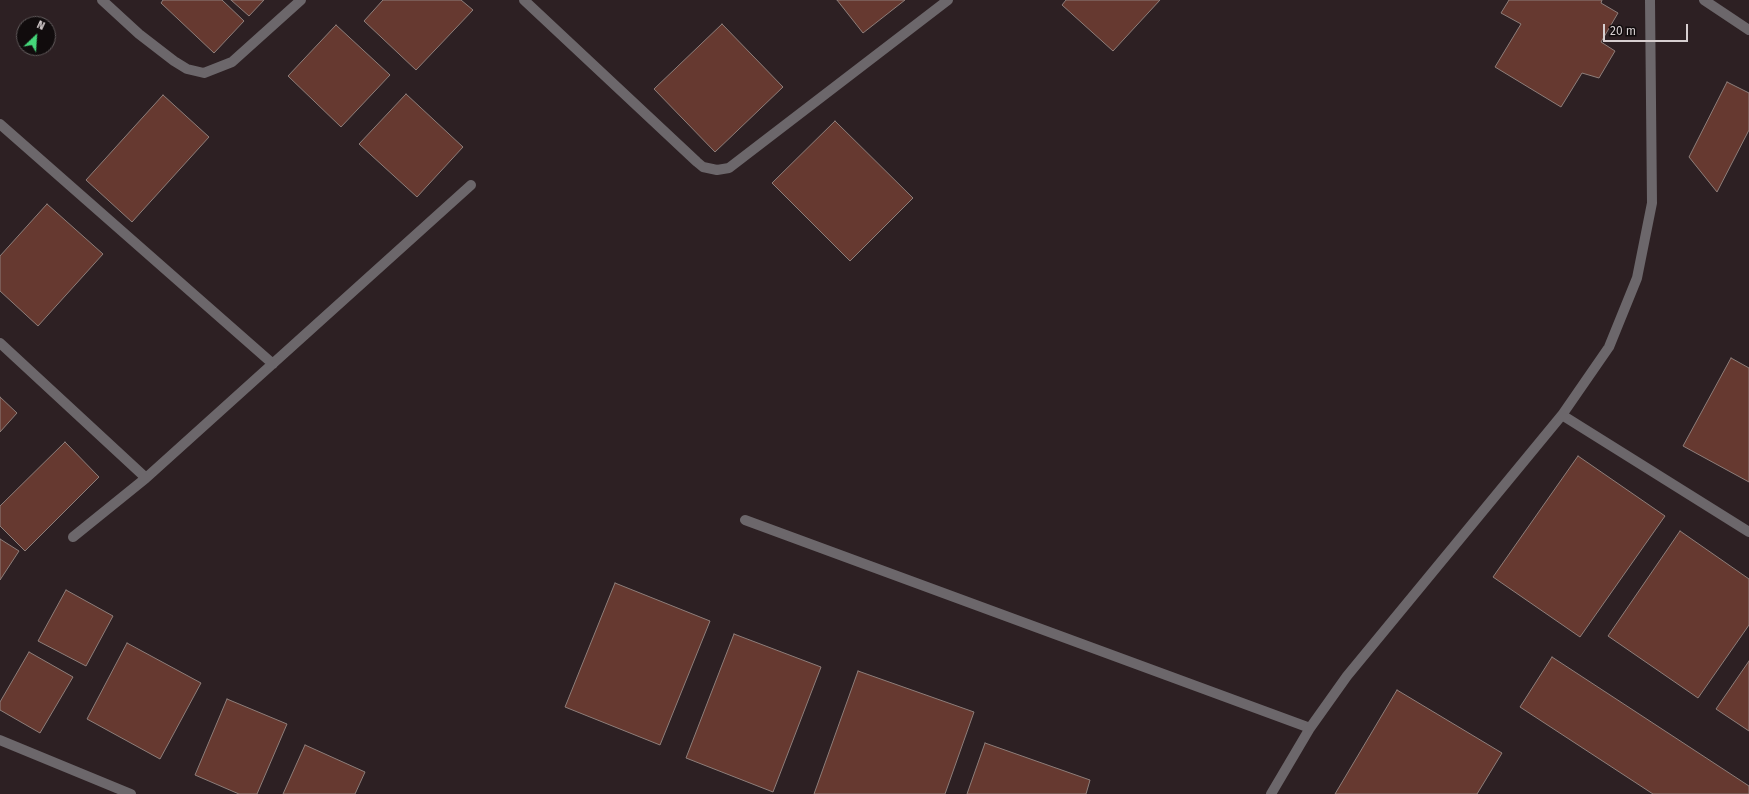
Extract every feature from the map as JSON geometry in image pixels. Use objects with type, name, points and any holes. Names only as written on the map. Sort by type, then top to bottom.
[{"type":"street","points":[[102,0],[139,34],[174,61],[187,69],[204,73],[232,62],[301,0]]},
{"type":"street","points":[[524,0],[697,162],[703,167],[717,170],[729,168],[948,0]]},
{"type":"street","points":[[1271,794],[1310,728],[1347,676],[1562,416],[1609,347],[1637,278],[1652,203],[1650,0]]},
{"type":"street","points":[[1704,0],[1749,30]]},
{"type":"street","points":[[0,124],[273,364]]},
{"type":"street","points":[[73,537],[146,478],[471,185]]},
{"type":"street","points":[[0,343],[146,478]]},
{"type":"street","points":[[1562,416],[1749,532]]},
{"type":"street","points":[[745,520],[1310,728]]},
{"type":"street","points":[[0,740],[131,794]]},
{"type":"building","points":[[163,0],[222,0],[244,21],[214,53],[161,3]]},
{"type":"building","points":[[231,0],[264,0],[249,16]]},
{"type":"building","points":[[383,0],[461,0],[473,10],[416,70],[364,21]]},
{"type":"building","points":[[837,0],[905,0],[863,33]]},
{"type":"building","points":[[1066,0],[1160,0],[1113,51],[1062,5]]},
{"type":"building","points":[[1509,0],[1602,0],[1601,3],[1618,13],[1601,42],[1615,51],[1599,78],[1582,73],[1561,107],[1495,67],[1521,24],[1501,13]]},
{"type":"building","points":[[722,24],[783,87],[715,152],[654,89]]},
{"type":"building","points":[[336,25],[390,75],[341,127],[288,76]]},
{"type":"building","points":[[1727,82],[1749,93],[1749,130],[1717,192],[1689,157]]},
{"type":"building","points":[[406,94],[463,147],[417,197],[359,144]]},
{"type":"building","points":[[163,95],[209,137],[132,222],[86,180]]},
{"type":"building","points":[[835,121],[913,198],[850,261],[772,183]]},
{"type":"building","points":[[47,204],[103,254],[38,326],[0,291],[0,256]]},
{"type":"building","points":[[1731,358],[1749,368],[1749,482],[1683,446]]},
{"type":"building","points":[[0,397],[17,413],[0,432]]},
{"type":"building","points":[[65,442],[99,477],[25,551],[0,526],[0,506]]},
{"type":"building","points":[[1578,456],[1665,516],[1580,637],[1493,577]]},
{"type":"building","points":[[1680,531],[1749,579],[1749,625],[1698,698],[1608,636]]},
{"type":"building","points":[[0,539],[19,551],[0,580]]},
{"type":"building","points":[[615,583],[710,621],[660,745],[565,707]]},
{"type":"building","points":[[66,590],[113,616],[86,666],[38,641]]},
{"type":"building","points":[[734,634],[821,667],[773,792],[686,758]]},
{"type":"building","points":[[127,643],[201,683],[160,759],[87,719]]},
{"type":"building","points":[[29,652],[73,677],[40,733],[0,710],[0,702]]},
{"type":"building","points":[[1552,657],[1749,786],[1749,794],[1653,794],[1520,707]]},
{"type":"building","points":[[1749,661],[1749,731],[1716,709]]},
{"type":"building","points":[[858,671],[974,712],[945,794],[814,794]]},
{"type":"building","points":[[1397,690],[1502,753],[1477,794],[1335,794]]},
{"type":"building","points":[[227,699],[287,724],[257,794],[239,794],[195,775]]},
{"type":"building","points":[[985,743],[1090,780],[1086,794],[967,794]]},
{"type":"building","points":[[305,745],[365,772],[355,794],[283,794]]}]
